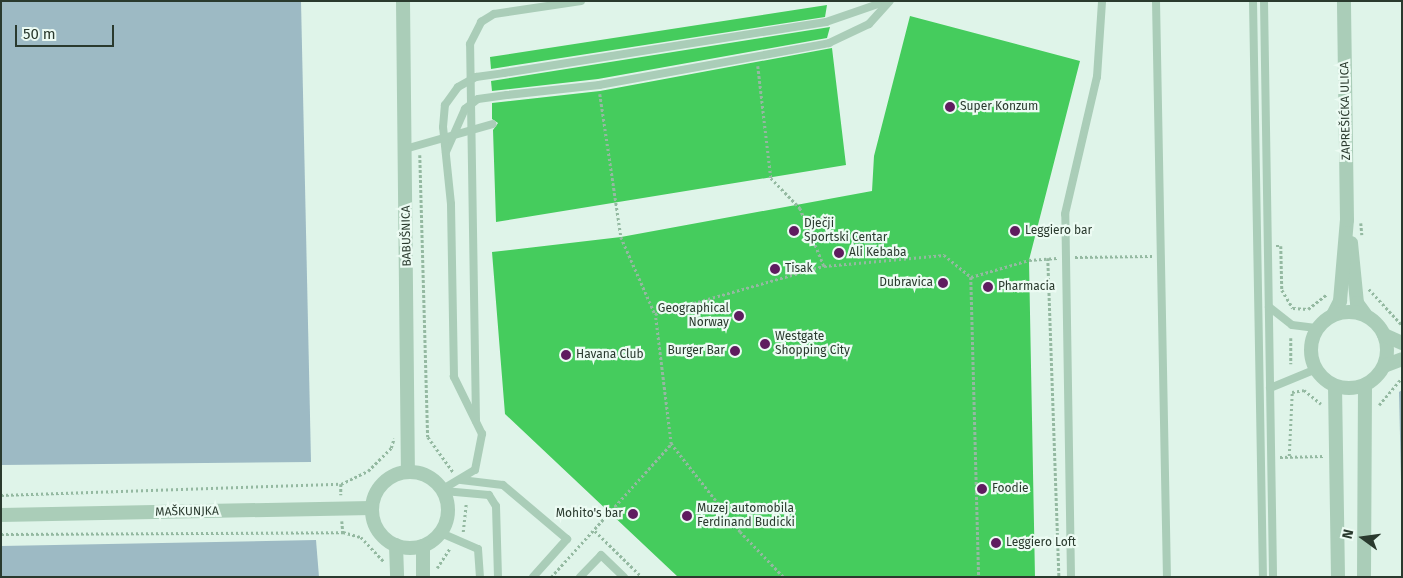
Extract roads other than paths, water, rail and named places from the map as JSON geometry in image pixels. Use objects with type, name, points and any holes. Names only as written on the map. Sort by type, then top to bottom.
[{"type":"street","name":"BABUŠNICA","points":[[403,1],[408,471]]},
{"type":"street","name":"ZAPREŠIĆKA ULICA","points":[[1332,315],[1340,301],[1347,220],[1344,1]]},
{"type":"street","name":"ZAPREŠIĆKA ULICA","points":[[1347,220],[1357,302],[1365,314]]},
{"type":"street","points":[[1402,343],[1384,335],[1365,314],[1332,315],[1318,328],[1311,346],[1316,369],[1335,386],[1365,385],[1384,366],[1402,359]]},
{"type":"street","points":[[1384,335],[1388,350],[1384,366]]},
{"type":"street","points":[[1364,577],[1365,385]]},
{"type":"street","points":[[1335,386],[1338,577]]},
{"type":"street","points":[[408,471],[428,475],[443,490],[449,512],[441,533],[423,546],[396,545],[378,530],[372,508],[387,479],[408,471]]},
{"type":"street","name":"MAŠKUNJKA","points":[[1,515],[372,508]]},
{"type":"street","points":[[392,574],[396,545]]},
{"type":"street","points":[[423,546],[428,576]]},
{"type":"lane","points":[[476,421],[470,44],[481,22],[494,14],[582,1]]},
{"type":"lane","points":[[443,490],[475,470],[481,455],[482,434],[454,377],[451,204],[443,126],[450,99],[458,87],[476,77],[826,22],[888,1]]},
{"type":"lane","points":[[445,155],[465,109],[478,99],[599,85],[757,59],[829,42],[869,24],[888,1]]},
{"type":"lane","points":[[1071,577],[1065,214],[1097,77],[1102,1]]},
{"type":"lane","points":[[1156,1],[1167,577]]},
{"type":"lane","points":[[1253,1],[1263,577]]},
{"type":"lane","points":[[1264,1],[1270,388],[1269,457],[1273,577]]},
{"type":"lane","points":[[405,149],[493,124]]},
{"type":"lane","points":[[1269,307],[1292,325],[1318,328]]},
{"type":"lane","points":[[1270,388],[1316,369]]},
{"type":"lane","points":[[459,480],[503,484],[567,539],[533,577]]},
{"type":"lane","points":[[443,490],[489,495],[496,506],[498,577]]},
{"type":"lane","points":[[441,533],[478,549],[480,577]]},
{"type":"lane","points":[[580,577],[601,555],[624,577]]},
{"type":"place","name":"Super Konzum","points":[[950,107]]},
{"type":"place","name":"Dječji Sportski Centar","points":[[794,231]]},
{"type":"place","name":"Leggiero bar","points":[[1015,231]]},
{"type":"place","name":"Ali Kebaba","points":[[839,253]]},
{"type":"place","name":"Tisak","points":[[775,269]]},
{"type":"place","name":"Dubravica","points":[[943,283]]},
{"type":"place","name":"Pharmacia","points":[[988,287]]},
{"type":"place","name":"Geographical Norway","points":[[739,316]]},
{"type":"place","name":"Westgate Shopping City","points":[[765,344]]},
{"type":"place","name":"Burger Bar","points":[[735,351]]},
{"type":"place","name":"Havana Club","points":[[566,355]]},
{"type":"place","name":"Foodie","points":[[982,489]]},
{"type":"place","name":"Mohito's bar","points":[[633,514]]},
{"type":"place","name":"Muzej automobila Ferdinand Budicki","points":[[687,516]]},
{"type":"place","name":"Leggiero Loft","points":[[996,543]]}]
